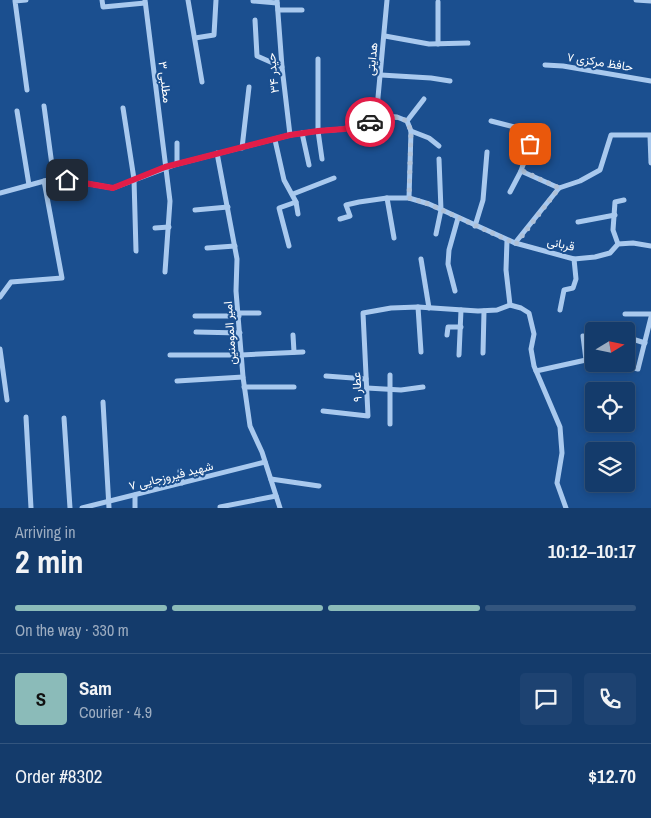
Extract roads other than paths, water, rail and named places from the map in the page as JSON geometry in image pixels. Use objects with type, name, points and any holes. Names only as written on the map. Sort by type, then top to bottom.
[{"type":"street","points":[[26,0],[15,1],[27,90]]},
{"type":"street","points":[[102,0],[103,7],[145,1]]},
{"type":"street","points":[[188,0],[202,82]]},
{"type":"street","points":[[195,38],[214,35],[216,0]]},
{"type":"street","name":"هدایتی","points":[[376,119],[387,0]]},
{"type":"street","points":[[636,0],[651,1]]},
{"type":"street","name":"مطلبی ۳","points":[[145,1],[170,201],[165,272]]},
{"type":"street","points":[[252,1],[277,1]]},
{"type":"street","name":"حیدر ۳۴","points":[[277,1],[290,135]]},
{"type":"street","points":[[438,2],[438,44]]},
{"type":"street","points":[[278,10],[302,10]]},
{"type":"street","points":[[255,20],[257,56],[282,67]]},
{"type":"street","points":[[385,36],[429,44],[468,42]]},
{"type":"street","points":[[318,59],[318,131],[322,159]]},
{"type":"street","name":"حافظ مرکزی ۷","points":[[545,65],[563,66],[651,81]]},
{"type":"street","points":[[381,75],[450,81]]},
{"type":"street","points":[[242,148],[248,87]]},
{"type":"street","points":[[407,121],[424,98]]},
{"type":"street","points":[[44,106],[54,180]]},
{"type":"street","points":[[123,108],[134,179],[136,251]]},
{"type":"street","points":[[17,111],[29,185]]},
{"type":"street","points":[[0,193],[54,180],[67,180],[113,188],[165,167],[217,153],[290,135],[344,129],[362,125],[385,116],[397,117],[407,121],[411,131],[409,198]]},
{"type":"street","points":[[491,121],[534,132]]},
{"type":"street","points":[[510,192],[521,170],[536,126]]},
{"type":"street","points":[[411,131],[429,138],[439,146]]},
{"type":"street","points":[[302,133],[309,165]]},
{"type":"street","points":[[516,244],[559,188],[580,181],[600,170],[611,135],[651,136],[651,163]]},
{"type":"street","points":[[275,140],[284,180],[293,194],[298,214]]},
{"type":"street","points":[[177,143],[177,164]]},
{"type":"street","points":[[530,144],[548,151]]},
{"type":"street","points":[[475,226],[482,200],[487,152]]},
{"type":"street","name":"امیر المومنین","points":[[217,153],[237,259],[236,291],[244,387],[250,426],[266,462],[280,508]]},
{"type":"street","points":[[436,234],[441,210],[439,159]]},
{"type":"street","points":[[521,170],[559,188]]},
{"type":"street","points":[[293,194],[334,178]]},
{"type":"street","points":[[0,297],[11,282],[62,278],[44,181]]},
{"type":"street","points":[[387,198],[394,238]]},
{"type":"street","name":"قربانی","points":[[340,219],[350,216],[346,205],[387,198],[409,198],[429,204],[516,244],[574,258],[595,257],[610,253],[618,244]]},
{"type":"street","points":[[624,200],[615,202],[613,230],[618,244],[633,243],[651,246]]},
{"type":"street","points":[[289,246],[279,208],[296,202]]},
{"type":"street","points":[[195,210],[228,207]]},
{"type":"street","points":[[578,222],[615,215]]},
{"type":"street","points":[[456,291],[448,264],[449,250],[458,218]]},
{"type":"street","points":[[155,228],[169,227]]},
{"type":"street","points":[[507,240],[506,270],[510,305]]},
{"type":"street","points":[[207,248],[235,246]]},
{"type":"street","points":[[560,310],[564,290],[573,288],[576,279],[574,258]]},
{"type":"street","points":[[422,259],[428,308]]},
{"type":"street","points":[[421,352],[418,307],[484,311],[497,310],[510,305],[521,308],[529,313],[534,334],[531,349],[536,371],[560,427],[562,453],[557,483],[566,508]]},
{"type":"street","name":"عطار ۹","points":[[324,411],[368,416],[363,313],[391,308],[418,307]]},
{"type":"street","points":[[459,355],[461,310]]},
{"type":"street","points":[[483,352],[484,311]]},
{"type":"street","points":[[195,316],[259,314]]},
{"type":"street","points":[[625,314],[651,315],[638,368],[635,367]]},
{"type":"street","points":[[447,335],[448,327],[461,327]]},
{"type":"street","points":[[196,332],[240,333]]},
{"type":"street","points":[[293,335],[294,352]]},
{"type":"street","points":[[536,371],[586,360],[582,336]]},
{"type":"street","points":[[635,340],[645,343]]},
{"type":"street","points":[[0,349],[7,400]]},
{"type":"street","points":[[170,355],[241,355],[303,352]]},
{"type":"street","points":[[326,376],[366,380]]},
{"type":"street","points":[[390,376],[390,424]]},
{"type":"street","points":[[177,381],[243,377]]},
{"type":"street","points":[[244,387],[294,387]]},
{"type":"street","points":[[367,388],[401,390],[423,387]]},
{"type":"street","points":[[103,402],[110,508]]},
{"type":"street","points":[[26,417],[31,508]]},
{"type":"street","points":[[64,418],[70,508]]},
{"type":"street","name":"شهید فیروزجایی ۷","points":[[82,508],[266,462]]},
{"type":"street","points":[[180,471],[182,483]]},
{"type":"street","points":[[271,479],[319,486]]},
{"type":"street","points":[[135,495],[135,508]]},
{"type":"street","points":[[220,507],[276,496]]}]
